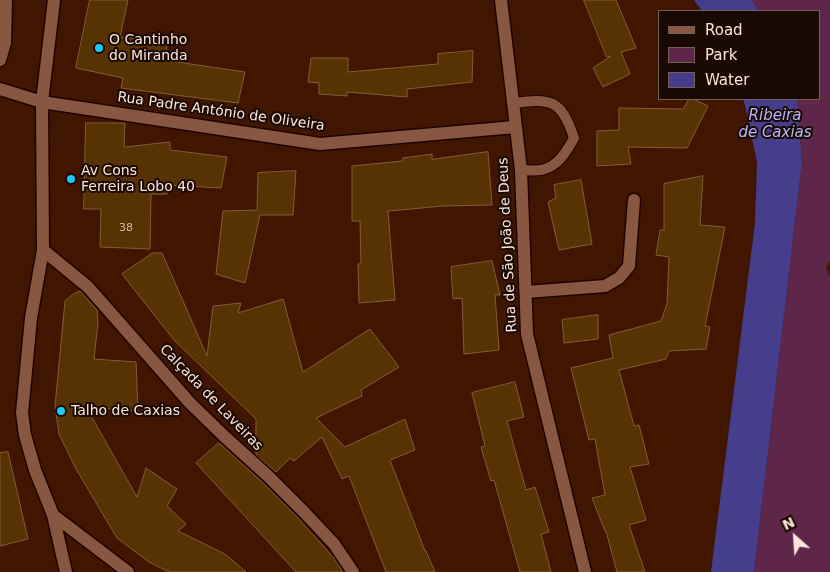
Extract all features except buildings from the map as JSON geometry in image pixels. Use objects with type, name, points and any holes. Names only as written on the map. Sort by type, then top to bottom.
[{"type":"street","points":[[0,60],[5,43],[6,0]]},
{"type":"street","points":[[54,0],[42,102],[43,250],[31,318],[22,413],[25,435],[35,470],[53,515],[66,572]]},
{"type":"street","name":"Rua de São João de Deus","points":[[501,0],[521,170],[527,334],[585,572]]},
{"type":"street","name":"Rua Padre António de Oliveira","points":[[0,89],[42,102],[320,144],[515,127]]},
{"type":"street","points":[[526,292],[606,286],[619,278],[629,266],[634,200]]},
{"type":"street","name":"Calçada de Laveiras","points":[[43,250],[88,287],[190,403],[268,476],[322,531],[334,544],[353,572]]},
{"type":"street","points":[[53,515],[128,572]]},
{"type":"lane","points":[[513,103],[537,100],[554,103],[565,114],[574,138],[566,153],[554,164],[542,170],[521,170]]},
{"type":"green space","points":[[752,0],[830,0],[830,261],[826,267],[830,277],[830,572],[754,572],[802,162],[797,100],[820,100],[820,10],[758,10]]},
{"type":"water","points":[[694,0],[752,0],[758,10],[701,10]]},
{"type":"water","name":"Ribeira de Caxias","points":[[743,100],[797,100],[802,162],[754,572],[711,572],[755,223],[757,162]]},
{"type":"place","name":"O Cantinho do Miranda","points":[[99,48]]},
{"type":"place","name":"Av Cons Ferreira Lobo 40","points":[[71,179]]},
{"type":"place","name":"Talho de Caxias","points":[[61,411]]}]
